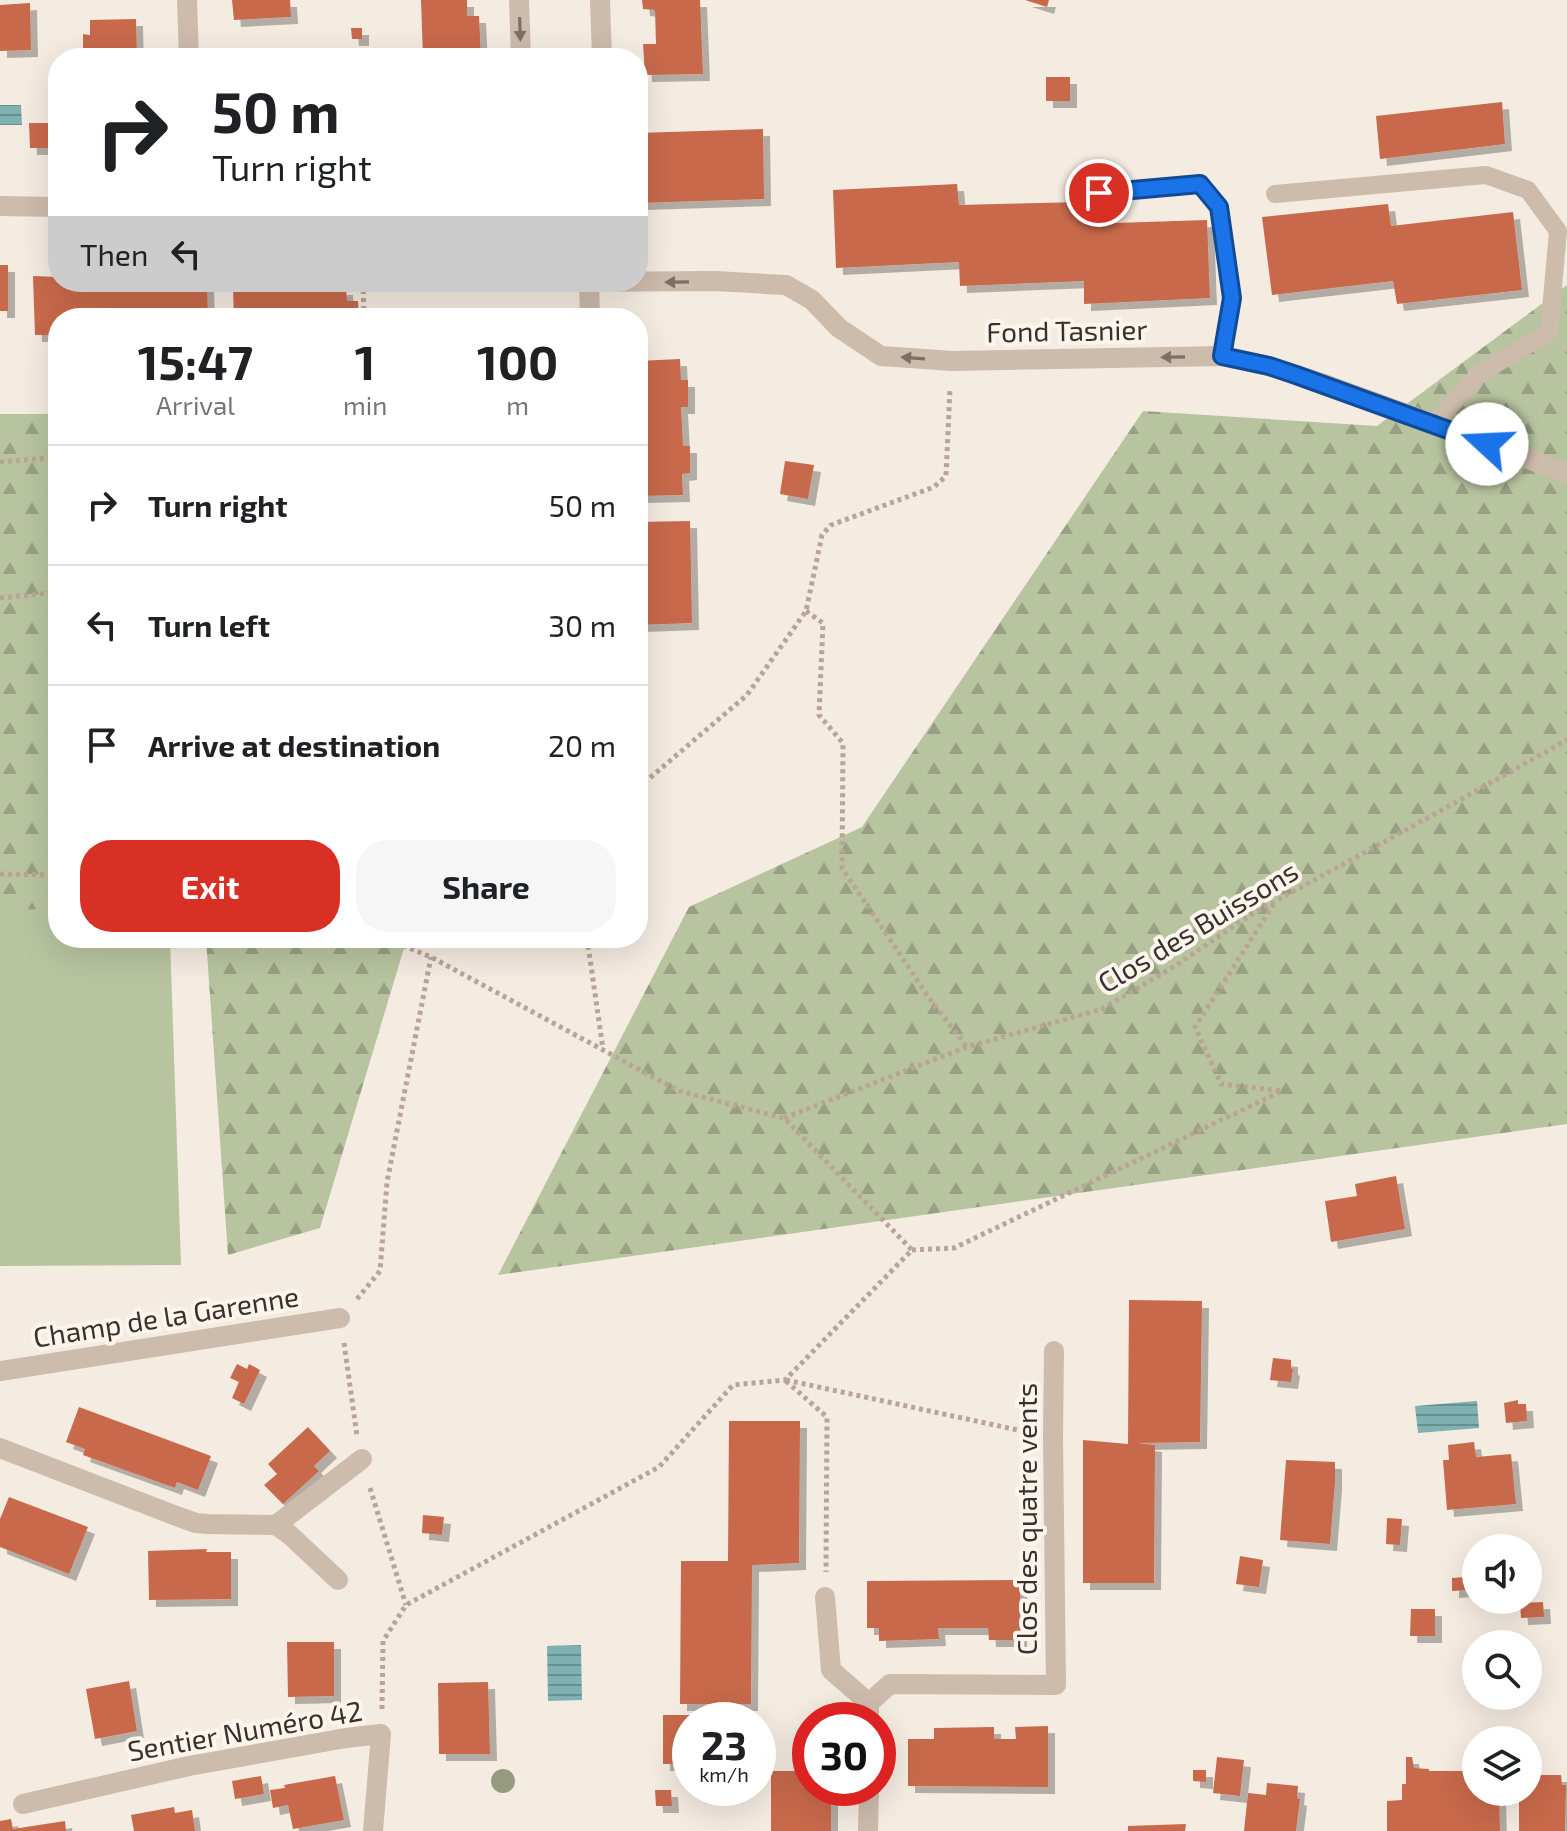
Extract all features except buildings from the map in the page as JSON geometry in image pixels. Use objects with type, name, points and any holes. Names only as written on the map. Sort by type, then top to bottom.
[{"type":"street","points":[[187,0],[189,48]]},
{"type":"street","points":[[519,0],[521,48]]},
{"type":"street","points":[[600,0],[602,48]]},
{"type":"street","points":[[0,206],[48,207]]},
{"type":"street","name":"Fond Tasnier","points":[[648,282],[786,285],[812,300],[839,328],[881,356],[952,361],[1222,356],[1269,366],[1567,473]]},
{"type":"street","name":"Champ de la Garenne","points":[[0,1371],[340,1318]]},
{"type":"street","name":"Clos des quatre vents","points":[[876,1702],[890,1684],[1056,1685],[1054,1351]]},
{"type":"street","points":[[0,1448],[196,1523],[276,1525],[338,1580]]},
{"type":"street","points":[[276,1525],[362,1459]]},
{"type":"street","name":"Clos des quatre vents","points":[[825,1597],[831,1670],[861,1702]]},
{"type":"street","name":"Sentier Numéro 42","points":[[23,1804],[189,1766],[381,1734],[373,1831]]},
{"type":"street","points":[[868,1831],[869,1806]]},
{"type":"lane","points":[[1275,194],[1486,175],[1528,190],[1558,231],[1549,332],[1479,374],[1434,424]]},
{"type":"lane","points":[[1099,193],[1200,184],[1219,207],[1232,298],[1222,356]]},
{"type":"path","points":[[648,779],[747,695],[806,611],[822,535],[831,525],[934,487],[946,476],[952,361]]},
{"type":"path","points":[[0,462],[48,458]]},
{"type":"path","points":[[0,598],[48,593]]},
{"type":"path","points":[[806,611],[823,623],[819,715],[843,743],[842,868],[929,998],[967,1047]]},
{"type":"path","name":"Clos des Buissons","points":[[784,1118],[967,1047],[1102,1009],[1175,966],[1252,914],[1567,740]]},
{"type":"path","points":[[0,874],[48,875]]},
{"type":"path","points":[[785,1380],[912,1250],[954,1248],[1282,1091],[1221,1084],[1195,1027],[1275,901]]},
{"type":"path","points":[[409,948],[679,1091],[784,1118],[912,1250]]},
{"type":"path","points":[[588,948],[603,1050]]},
{"type":"path","points":[[406,1605],[362,1459],[340,1318],[380,1271],[387,1182],[431,957]]},
{"type":"path","points":[[785,1380],[827,1417],[825,1597]]},
{"type":"path","points":[[381,1734],[383,1641],[406,1605],[659,1467],[733,1385],[785,1380],[1053,1437]]},
{"type":"green space","points":[[1567,285],[1567,1124],[498,1275],[689,907],[862,827],[1143,411],[1377,426]]},
{"type":"green space","points":[[0,414],[48,414],[48,914],[0,914]]},
{"type":"green space","points":[[48,909],[48,948],[170,948],[181,1265],[0,1266],[0,911]]},
{"type":"green space","points":[[207,948],[404,948],[320,1228],[228,1255]]},
{"type":"water","points":[[0,105],[21,105],[22,125],[0,125]]},
{"type":"water","points":[[1477,1401],[1479,1428],[1418,1433],[1415,1406]]},
{"type":"water","points":[[581,1645],[582,1700],[548,1701],[547,1646]]},
{"type":"route","points":[[1099,193],[1200,184],[1219,207],[1232,298],[1222,356],[1269,366],[1324,384],[1487,444]]}]
